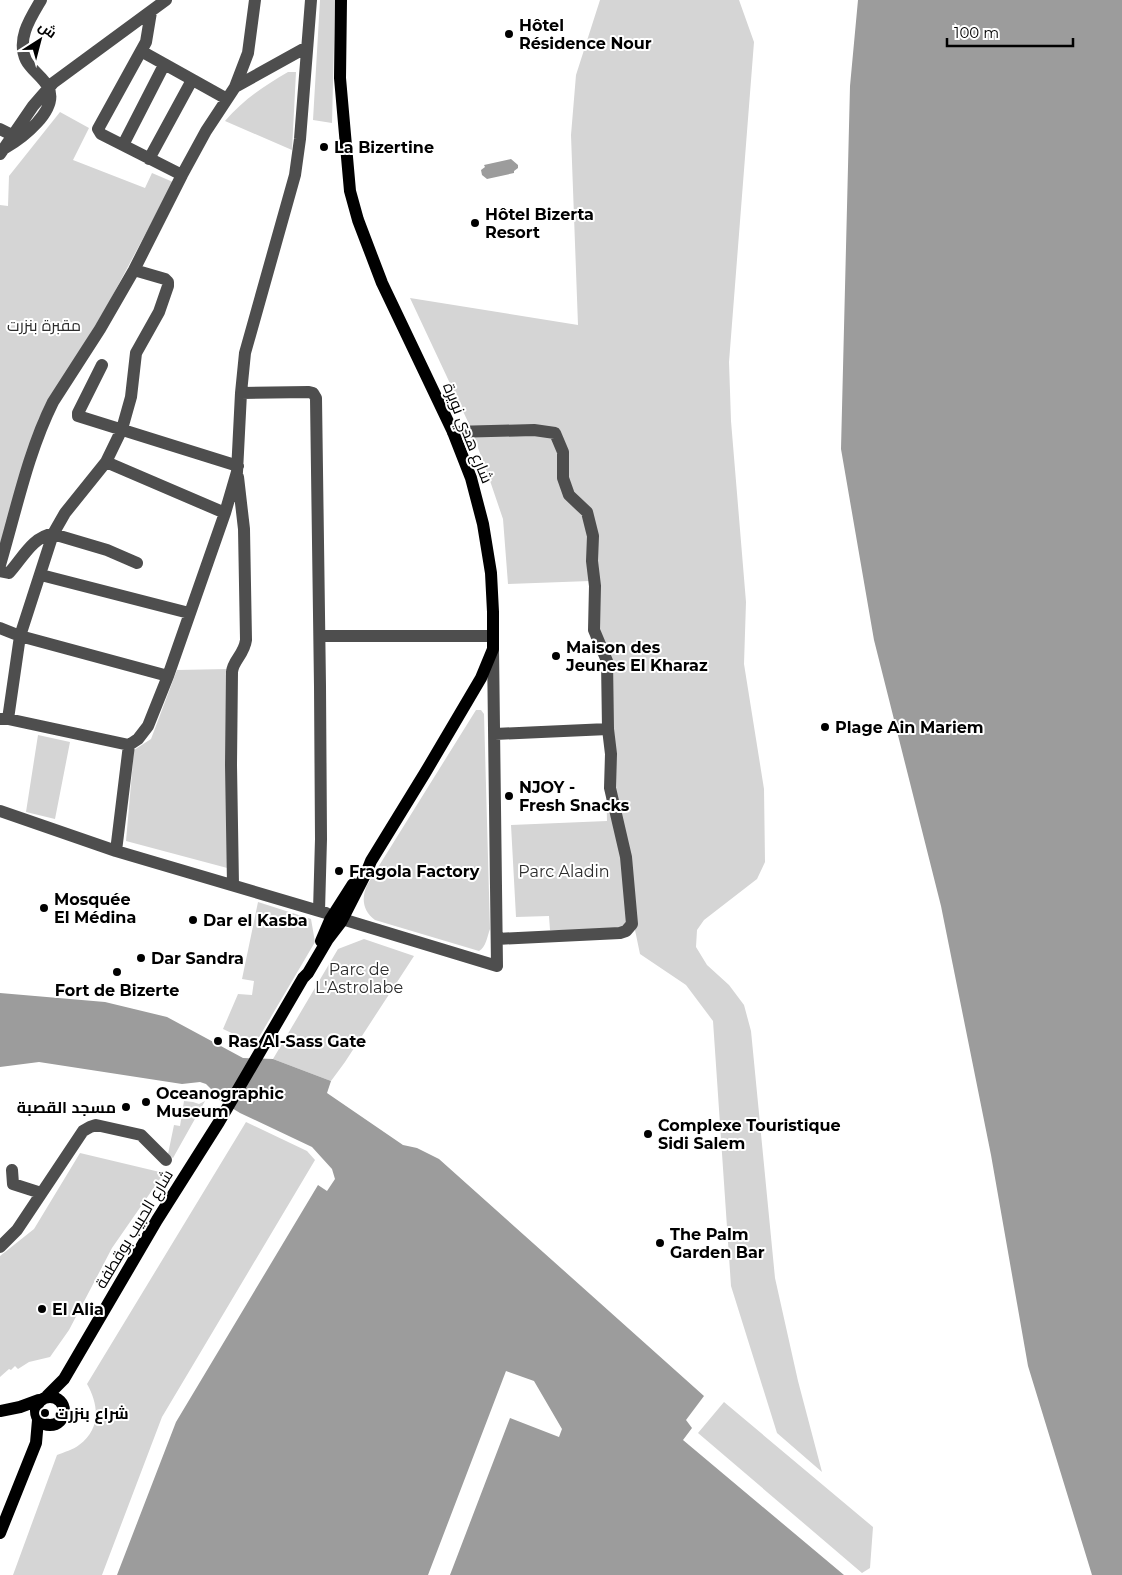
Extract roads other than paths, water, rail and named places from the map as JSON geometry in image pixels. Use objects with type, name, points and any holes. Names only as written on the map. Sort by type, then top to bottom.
[{"type":"main road","name":"شارع هدي نويرة","points":[[339,915],[472,695],[488,666],[493,643],[491,573],[483,524],[471,478],[453,432],[382,283],[358,220],[350,191],[340,78],[341,0]]},
{"type":"main road","name":"شارع الحبيب بوقطفة","points":[[43,1398],[64,1379],[157,1220],[219,1122],[264,1043],[303,978],[308,973],[328,939],[339,915]]},
{"type":"main road","name":"شارع الحبيب بوقطفة","points":[[61,1402],[64,1379]]},
{"type":"main road","points":[[0,1411],[20,1407],[43,1398],[54,1397],[61,1402],[64,1412],[59,1421],[36,1443],[5,1509],[0,1533]]},
{"type":"main road","points":[[36,1443],[38,1419],[35,1409],[43,1398]]},
{"type":"main road","points":[[0,1411],[38,1419],[44,1424],[55,1424]]},
{"type":"street","points":[[1,152],[27,134],[38,122],[49,103],[50,95],[48,88],[26,60],[23,44],[24,32],[42,0]]},
{"type":"street","points":[[1,152],[48,88],[166,0]]},
{"type":"street","points":[[0,565],[22,487],[47,414],[100,330],[134,270],[182,174],[206,131],[235,87],[248,53],[255,0]]},
{"type":"street","points":[[233,885],[232,667],[243,652],[246,640],[244,529],[238,469],[241,393],[245,353],[295,175],[300,139],[311,0]]},
{"type":"street","points":[[151,12],[146,42],[98,128],[101,134],[182,174]]},
{"type":"street","points":[[235,87],[307,47]]},
{"type":"street","points":[[141,52],[227,99]]},
{"type":"street","points":[[123,145],[164,65]]},
{"type":"street","points":[[149,159],[192,80]]},
{"type":"street","points":[[0,129],[12,135]]},
{"type":"street","points":[[134,270],[165,279],[168,282],[159,312],[136,353],[132,397],[122,428],[106,462],[65,514],[53,534],[20,636],[4,719],[129,745],[138,739],[148,726],[168,676],[225,513],[238,469]]},
{"type":"street","points":[[102,365],[78,415],[80,417],[122,428],[238,469]]},
{"type":"street","points":[[241,393],[309,392],[313,393],[316,398],[320,636],[321,839],[319,911]]},
{"type":"street","points":[[453,432],[534,430],[555,434],[563,452],[563,478],[569,495],[588,512],[593,536],[594,630],[607,661],[608,729],[611,754],[610,788],[616,821],[626,857],[632,924],[626,931],[620,933],[497,939]]},
{"type":"street","points":[[106,462],[225,513]]},
{"type":"street","points":[[0,571],[9,573],[38,540],[46,535],[53,534],[107,550],[137,563]]},
{"type":"street","points":[[40,575],[190,613]]},
{"type":"street","points":[[0,628],[20,636],[168,676]]},
{"type":"street","points":[[0,811],[116,851],[319,911],[339,915],[497,966],[493,643],[320,636]]},
{"type":"street","points":[[494,734],[608,729]]},
{"type":"street","points":[[116,851],[129,745]]},
{"type":"street","points":[[0,1247],[17,1230],[84,1131],[90,1126],[96,1125],[141,1135],[166,1160]]},
{"type":"street","points":[[12,1170],[13,1184],[41,1194]]},
{"type":"place","name":"Hôtel Résidence Nour","points":[[509,34]]},
{"type":"place","name":"La Bizertine","points":[[324,147]]},
{"type":"place","name":"Hôtel Bizerta Resort","points":[[475,223]]},
{"type":"place","name":"Maison des Jeunes El Kharaz","points":[[556,656]]},
{"type":"place","name":"Plage Ain Mariem","points":[[825,727]]},
{"type":"place","name":"NJOY - Fresh Snacks","points":[[509,796]]},
{"type":"place","name":"Fragola Factory","points":[[339,871]]},
{"type":"place","name":"Mosquée El Médina","points":[[44,908]]},
{"type":"place","name":"Dar el Kasba","points":[[193,920]]},
{"type":"place","name":"Dar Sandra","points":[[141,958]]},
{"type":"place","name":"Fort de Bizerte","points":[[117,972]]},
{"type":"place","name":"Ras Al-Sass Gate","points":[[218,1041]]},
{"type":"place","name":"Oceanographic Museum","points":[[146,1102]]},
{"type":"place","name":"مسجد القصبة","points":[[126,1107]]},
{"type":"place","name":"Complexe Touristique Sidi Salem","points":[[648,1134]]},
{"type":"place","name":"The Palm Garden Bar","points":[[660,1243]]},
{"type":"place","name":"El Alia","points":[[42,1309]]},
{"type":"place","name":"شراع بنزرت","points":[[45,1413]]},
{"type":"park label","name":"مقبرة بنزرت","points":[[44,325]]},
{"type":"park label","name":"Parc Aladin","points":[[564,871]]},
{"type":"park label","name":"Parc de L'Astrolabe","points":[[359,978]]}]
